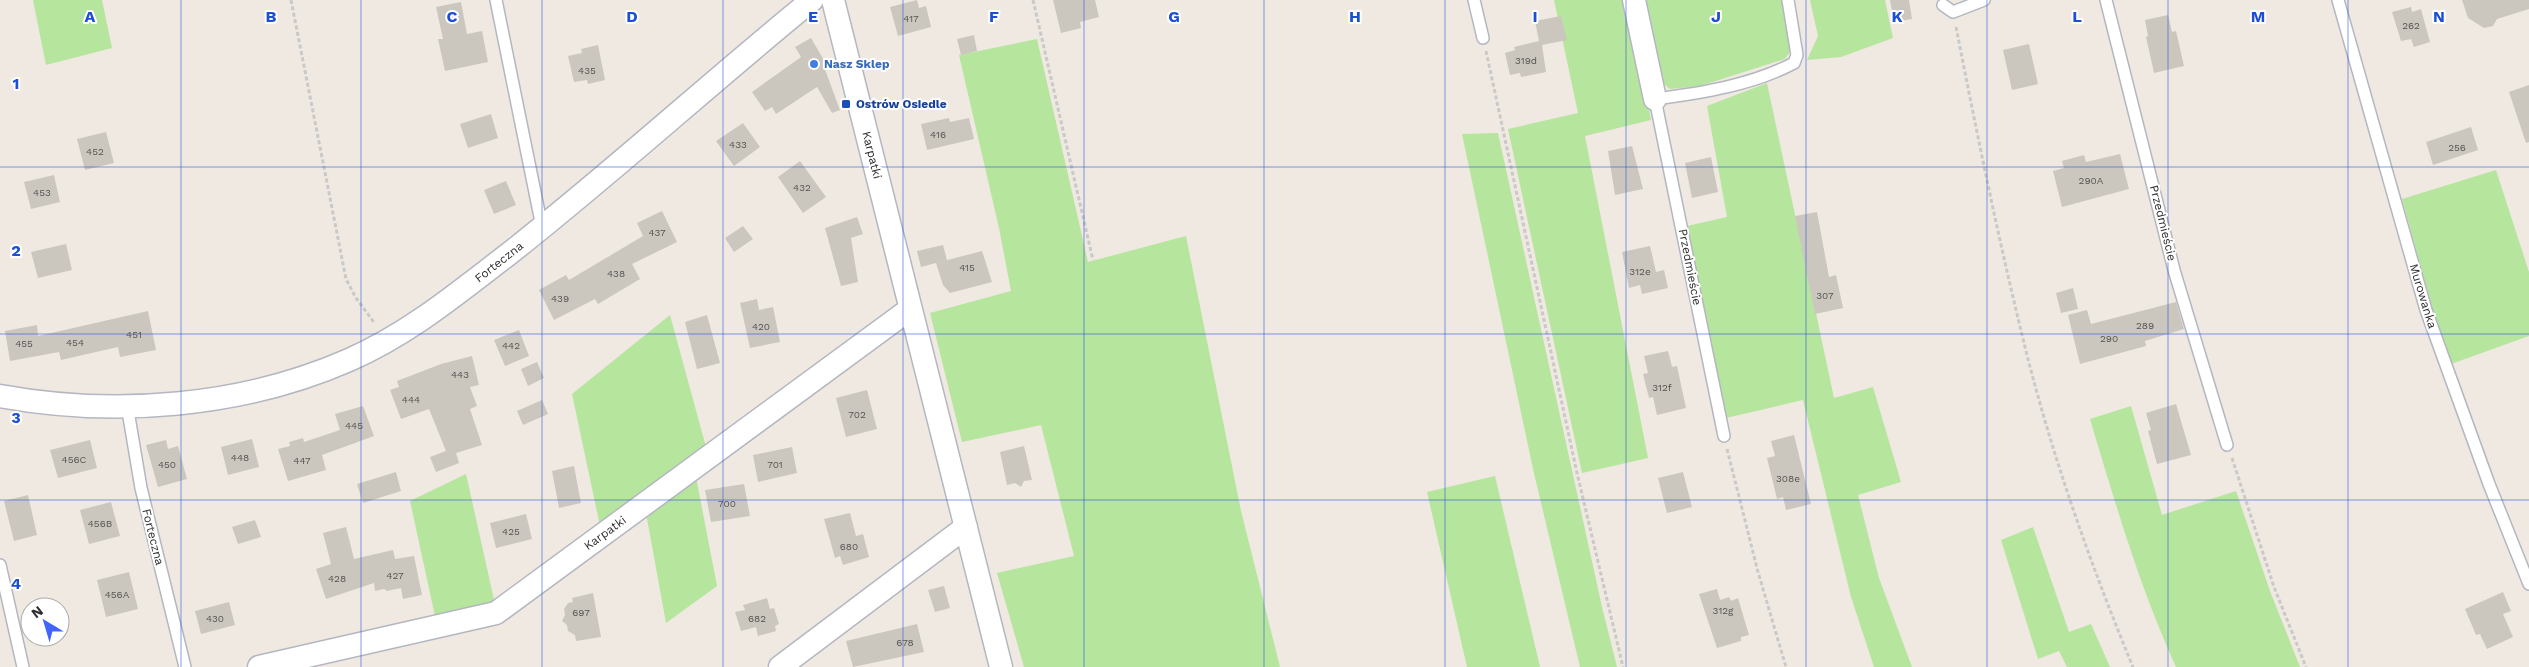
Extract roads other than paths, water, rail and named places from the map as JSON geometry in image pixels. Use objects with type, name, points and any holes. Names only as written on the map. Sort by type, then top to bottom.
[{"type":"street","name":"Forteczna","points":[[0,396],[22,400],[127,406],[204,400],[266,388],[324,370],[387,341],[453,298],[542,227],[812,0]]},
{"type":"street","name":"Karpatki","points":[[833,0],[1001,667]]},
{"type":"street","name":"Przedmieście","points":[[1634,0],[1656,98]]},
{"type":"street","name":"Karpatki","points":[[259,667],[496,613],[910,309]]},
{"type":"street","points":[[780,667],[966,528]]},
{"type":"lane","points":[[496,0],[542,227]]},
{"type":"lane","points":[[1474,0],[1483,38]]},
{"type":"lane","points":[[1656,98],[1703,93],[1782,69],[1794,63],[1798,55],[1788,0]]},
{"type":"lane","points":[[1948,8],[1984,0]]},
{"type":"lane","name":"Przedmieście","points":[[2106,0],[2174,270],[2228,444]]},
{"type":"lane","name":"Murowanka","points":[[2338,0],[2426,310],[2489,484],[2529,584]]},
{"type":"lane","name":"Przedmieście","points":[[1656,98],[1724,436]]},
{"type":"lane","name":"Forteczna","points":[[127,406],[141,488],[185,667]]},
{"type":"lane","points":[[0,565],[23,667]]},
{"type":"place","name":"Nasz Sklep","points":[[814,64]]},
{"type":"place","name":"Ostrów Osiedle","points":[[846,104]]}]
